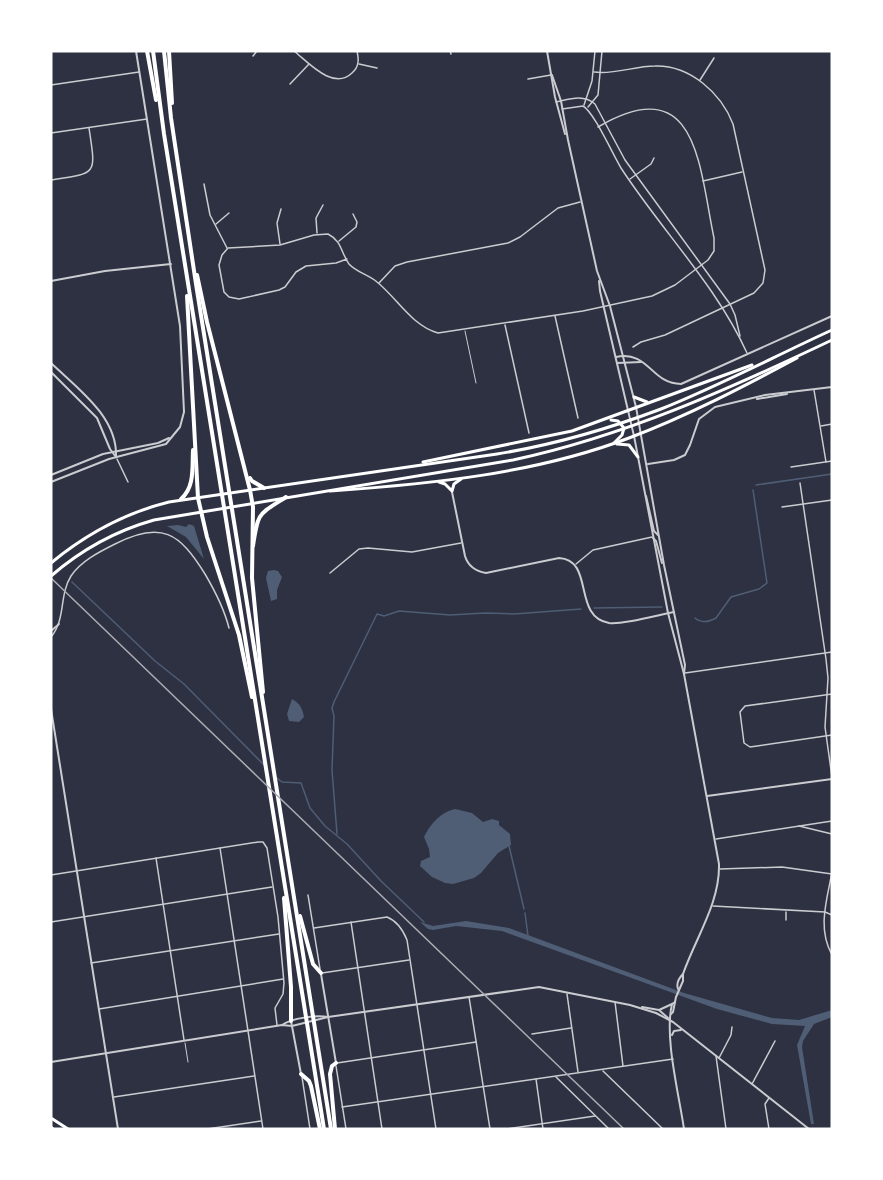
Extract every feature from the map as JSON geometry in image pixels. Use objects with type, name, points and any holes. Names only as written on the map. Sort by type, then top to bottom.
[{"type":"highway","points":[[147,51],[164,134]]},
{"type":"highway","points":[[153,51],[181,243],[322,1129]]},
{"type":"highway","points":[[164,51],[174,142],[191,253],[333,1129]]},
{"type":"highway","points":[[169,51],[174,142]]},
{"type":"highway","points":[[181,243],[189,314],[200,511],[236,624],[255,709]]},
{"type":"highway","points":[[191,253],[247,471],[252,502],[252,559],[258,647],[268,734]]},
{"type":"highway","points":[[181,499],[188,494],[191,486],[194,431]]},
{"type":"highway","points":[[247,471],[252,482],[264,488]]},
{"type":"highway","points":[[252,559],[258,518],[266,508],[286,497]]},
{"type":"highway","points":[[283,877],[292,1023]]},
{"type":"highway","points":[[294,895],[313,964],[321,973]]},
{"type":"highway","points":[[333,1129],[330,1074],[332,1066],[336,1063]]},
{"type":"highway","points":[[301,1074],[311,1086],[322,1129]]},
{"type":"main road","points":[[51,562],[76,543],[109,524],[147,508],[181,499],[516,451],[611,427],[662,408],[832,330]]},
{"type":"main road","points":[[310,492],[430,483],[540,464],[613,444],[669,422],[832,339]]},
{"type":"main road","points":[[51,576],[87,549],[122,531],[154,520],[310,492],[513,460],[559,450],[613,434],[665,415],[823,344]]},
{"type":"main road","points":[[404,466],[530,441],[602,421],[740,368],[763,362]]},
{"type":"main road","points":[[634,396],[649,402]]},
{"type":"main road","points":[[602,421],[616,420],[622,425],[623,433],[613,444]]},
{"type":"main road","points":[[613,444],[629,445],[638,457]]},
{"type":"main road","points":[[430,483],[445,484],[452,491],[456,482],[472,476]]},
{"type":"main road","points":[[51,1118],[68,1129]]},
{"type":"street","points":[[51,482],[116,457],[167,443],[181,425],[184,412],[180,326],[136,51]]},
{"type":"street","points":[[253,56],[257,51]]},
{"type":"street","points":[[294,51],[327,77],[339,79],[349,76],[358,64],[357,51]]},
{"type":"street","points":[[547,51],[556,102],[568,140]]},
{"type":"street","points":[[583,106],[591,88],[595,51]]},
{"type":"street","points":[[587,108],[598,95],[602,51]]},
{"type":"street","points":[[699,81],[714,58]]},
{"type":"street","points":[[290,84],[310,63]]},
{"type":"street","points":[[358,64],[377,68]]},
{"type":"street","points":[[594,72],[662,66],[678,70],[699,81],[716,94],[728,111],[765,276],[756,292],[633,347]]},
{"type":"street","points":[[51,85],[140,72]]},
{"type":"street","points":[[528,79],[552,75]]},
{"type":"street","points":[[552,75],[563,108],[603,307],[634,436],[652,537],[684,674],[719,869],[712,906],[683,974],[678,980],[670,1020],[684,1129]]},
{"type":"street","points":[[556,102],[580,98],[593,102],[635,175],[730,304],[740,337]]},
{"type":"street","points":[[558,109],[583,106],[587,108],[629,180],[723,308],[747,354]]},
{"type":"street","points":[[346,259],[336,263],[306,266],[296,272],[282,289],[239,299],[229,297],[222,289],[219,269],[222,254],[227,249],[280,244],[318,234],[328,234],[338,241],[346,259],[353,267],[379,283],[426,329],[438,333],[610,306],[662,293],[702,266],[712,255],[715,244],[690,135],[685,127],[666,112],[637,109],[598,127]]},
{"type":"street","points":[[51,133],[148,119]]},
{"type":"street","points":[[51,180],[84,175],[92,168],[94,159],[89,128]]},
{"type":"street","points":[[629,180],[651,164],[654,158]]},
{"type":"street","points":[[702,181],[743,172]]},
{"type":"street","points":[[204,184],[209,211],[227,249]]},
{"type":"street","points":[[379,283],[395,266],[407,262],[511,242],[558,208],[581,201]]},
{"type":"street","points":[[318,234],[316,218],[323,205]]},
{"type":"street","points":[[280,244],[277,222],[282,209]]},
{"type":"street","points":[[215,224],[229,213]]},
{"type":"street","points":[[338,241],[355,228],[357,222],[353,214]]},
{"type":"street","points":[[51,281],[105,271],[171,264]]},
{"type":"street","points":[[599,281],[610,306],[634,396],[648,465],[664,568],[685,665],[684,674]]},
{"type":"street","points":[[554,315],[578,418]]},
{"type":"street","points":[[615,357],[635,356],[669,383],[681,384],[832,316]]},
{"type":"street","points":[[505,323],[529,433]]},
{"type":"street","points":[[51,363],[100,412],[109,429],[116,457]]},
{"type":"street","points":[[617,363],[643,363]]},
{"type":"street","points":[[51,372],[97,418],[128,482]]},
{"type":"street","points":[[648,465],[678,459],[685,455],[697,423],[707,411],[723,404],[832,387]]},
{"type":"street","points":[[814,390],[826,462]]},
{"type":"street","points":[[820,426],[832,424]]},
{"type":"street","points":[[51,475],[112,452],[160,442],[172,437]]},
{"type":"street","points":[[792,467],[832,461]]},
{"type":"street","points":[[707,796],[832,778],[826,736],[828,678],[800,483]]},
{"type":"street","points":[[643,487],[651,509],[654,531],[658,535]]},
{"type":"street","points":[[452,491],[462,543],[467,561],[473,568],[486,573],[559,558],[568,559],[580,574],[588,608],[592,614],[602,620],[615,623],[674,612]]},
{"type":"street","points":[[782,507],[832,500]]},
{"type":"street","points":[[51,637],[58,624],[69,580],[77,568],[100,552],[135,535],[148,532],[162,533],[181,542],[190,551],[217,595],[229,628]]},
{"type":"street","points":[[575,565],[600,547],[652,537]]},
{"type":"street","points":[[652,537],[656,541],[664,568]]},
{"type":"street","points":[[330,573],[359,549],[412,552],[462,543]]},
{"type":"street","points":[[51,631],[58,624]]},
{"type":"street","points":[[684,674],[832,652]]},
{"type":"street","points":[[832,694],[742,708],[740,712],[744,743],[748,746],[832,735]]},
{"type":"street","points":[[51,709],[118,1129]]},
{"type":"street","points":[[715,839],[832,821]]},
{"type":"street","points":[[798,826],[832,834]]},
{"type":"street","points":[[51,875],[263,842],[267,848],[273,886],[284,979],[283,994],[275,1008],[277,1026]]},
{"type":"street","points":[[220,848],[263,1129]]},
{"type":"street","points":[[156,858],[184,1041]]},
{"type":"street","points":[[719,869],[782,867],[832,873],[825,912],[824,935],[832,955]]},
{"type":"street","points":[[51,922],[273,886]]},
{"type":"street","points":[[308,895],[346,1129]]},
{"type":"street","points":[[712,906],[825,912],[832,915]]},
{"type":"street","points":[[786,910],[786,920]]},
{"type":"street","points":[[314,928],[384,917],[391,918],[404,933],[407,940],[436,1129]]},
{"type":"street","points":[[351,922],[382,1129]]},
{"type":"street","points":[[91,963],[279,933]]},
{"type":"street","points":[[321,973],[410,960]]},
{"type":"street","points":[[99,1009],[284,979]]},
{"type":"street","points":[[51,1062],[248,1031],[322,1016],[417,1005],[535,987],[659,1010],[809,1129]]},
{"type":"street","points":[[566,993],[578,1073]]},
{"type":"street","points":[[469,997],[490,1129]]},
{"type":"street","points":[[615,1002],[624,1066]]},
{"type":"street","points":[[659,1010],[673,1003]]},
{"type":"street","points":[[636,1006],[656,1012],[670,1020]]},
{"type":"street","points":[[292,1023],[310,1129]]},
{"type":"street","points":[[726,1129],[718,1057],[731,1035],[732,1027]]},
{"type":"street","points":[[532,1034],[572,1028]]},
{"type":"street","points":[[671,1038],[674,1031],[682,1030]]},
{"type":"street","points":[[751,1085],[775,1041]]},
{"type":"street","points":[[336,1063],[476,1042]]},
{"type":"street","points":[[342,1107],[674,1059]]},
{"type":"street","points":[[602,1070],[663,1129]]},
{"type":"street","points":[[113,1097],[255,1076]]},
{"type":"street","points":[[555,1076],[609,1129]]},
{"type":"street","points":[[536,1079],[543,1129]]},
{"type":"street","points":[[769,1098],[765,1104],[769,1129]]},
{"type":"street","points":[[507,1129],[595,1116]]},
{"type":"street","points":[[207,1129],[262,1120]]},
{"type":"lane","points":[[465,329],[476,383]]},
{"type":"lane","points":[[184,1041],[188,1062]]},
{"type":"water","points":[[189,524],[194,526],[204,559],[186,537],[167,526],[186,527]]},
{"type":"water","points":[[268,571],[278,571],[282,577],[277,590],[277,599],[271,601],[266,578]]},
{"type":"water","points":[[292,699],[299,704],[304,717],[299,722],[289,721],[287,714]]},
{"type":"water","points":[[455,809],[472,813],[483,822],[492,819],[499,821],[499,825],[510,834],[511,845],[498,853],[474,878],[453,884],[432,877],[420,866],[421,861],[430,857],[424,837],[426,832],[441,816]]},
{"type":"water","points":[[466,921],[509,928],[684,993],[772,1018],[799,1020],[832,1010],[832,1017],[814,1024],[803,1041],[802,1047],[814,1124],[811,1124],[797,1045],[805,1026],[772,1024],[717,1009],[502,931],[456,926],[433,930],[420,922],[433,926]]},
{"type":"waterway","points":[[756,485],[832,474]]},
{"type":"waterway","points":[[695,618],[703,622],[716,618],[731,597],[759,589],[767,583],[753,490]]},
{"type":"waterway","points":[[72,582],[155,661],[184,684],[265,766]]},
{"type":"waterway","points":[[594,608],[662,607]]},
{"type":"waterway","points":[[337,834],[332,770],[334,716],[332,708],[377,614],[384,616],[399,611],[450,615],[514,614],[581,609]]},
{"type":"waterway","points":[[277,778],[282,782],[301,783],[310,808],[325,826],[347,844],[424,922]]},
{"type":"waterway","points":[[509,846],[524,909]]},
{"type":"waterway","points":[[525,913],[528,936]]},
{"type":"railway","points":[[51,578],[624,1129]]}]
